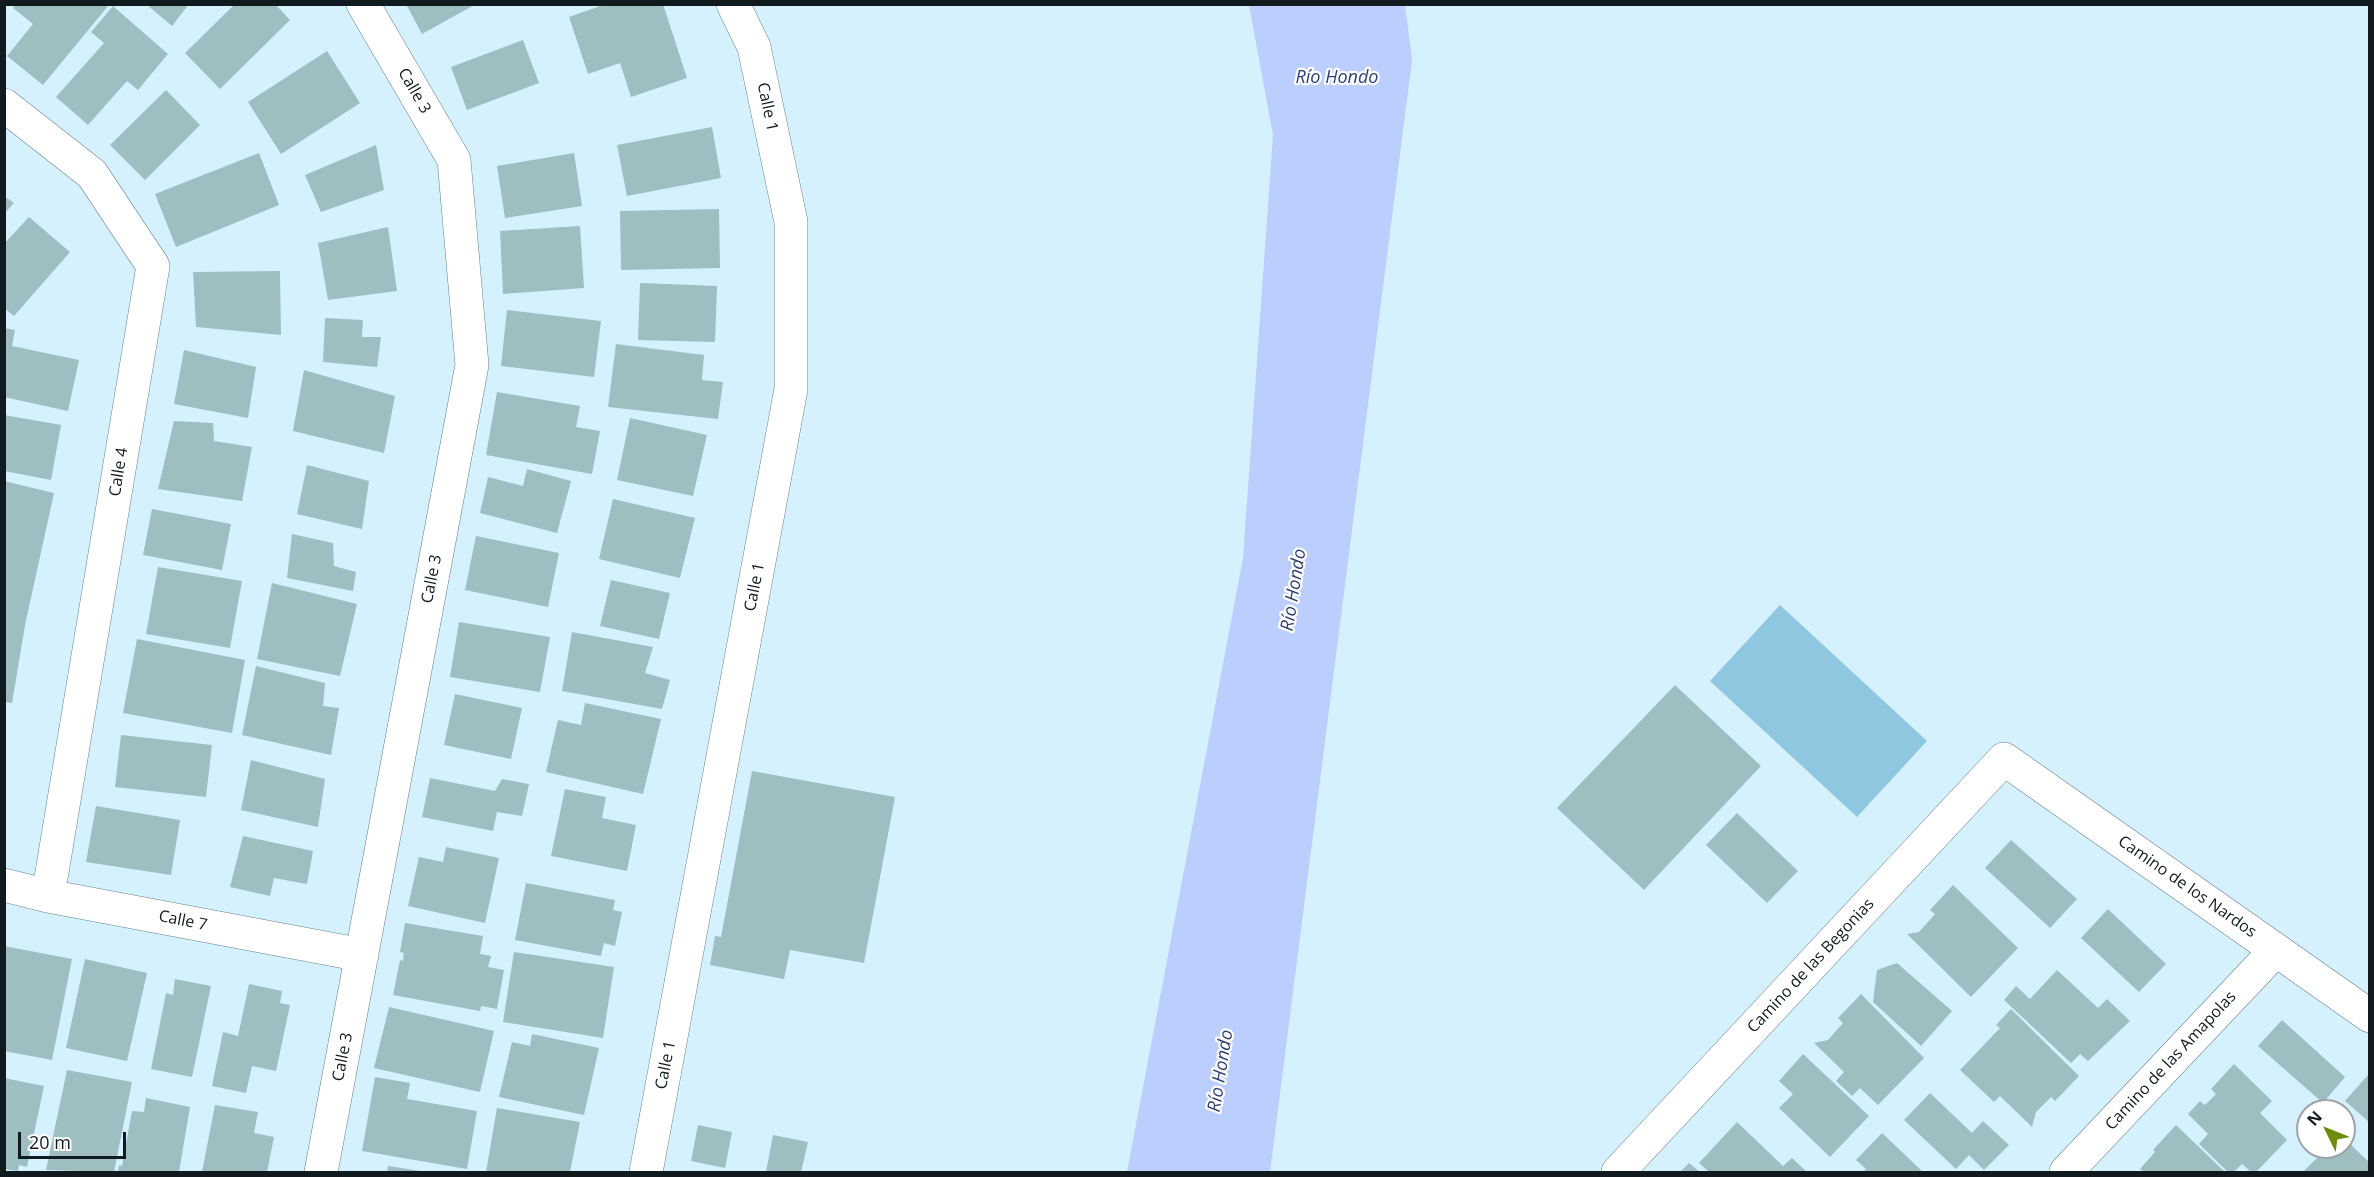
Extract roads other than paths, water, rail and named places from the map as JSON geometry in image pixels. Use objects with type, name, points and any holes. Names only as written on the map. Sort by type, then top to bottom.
[{"type":"street","name":"Calle 3","points":[[321,1173],[472,365],[454,160],[363,4]]},
{"type":"street","name":"Calle 1","points":[[646,1173],[791,389],[791,222],[754,46],[733,4]]},
{"type":"street","name":"Calle 4","points":[[4,105],[92,174],[153,266],[48,896]]},
{"type":"street","name":"Camino de los Nardos","points":[[2004,759],[2370,1016]]},
{"type":"street","name":"Camino de las Begonias","points":[[1618,1173],[2004,759]]},
{"type":"street","name":"Calle 7","points":[[4,885],[48,896],[362,955]]},
{"type":"street","name":"Camino de las Amapolas","points":[[2066,1173],[2276,951]]},
{"type":"water","name":"Río Hondo","points":[[1249,5],[1405,5],[1412,60],[1270,1172],[1127,1172],[1243,558],[1273,135]]}]
